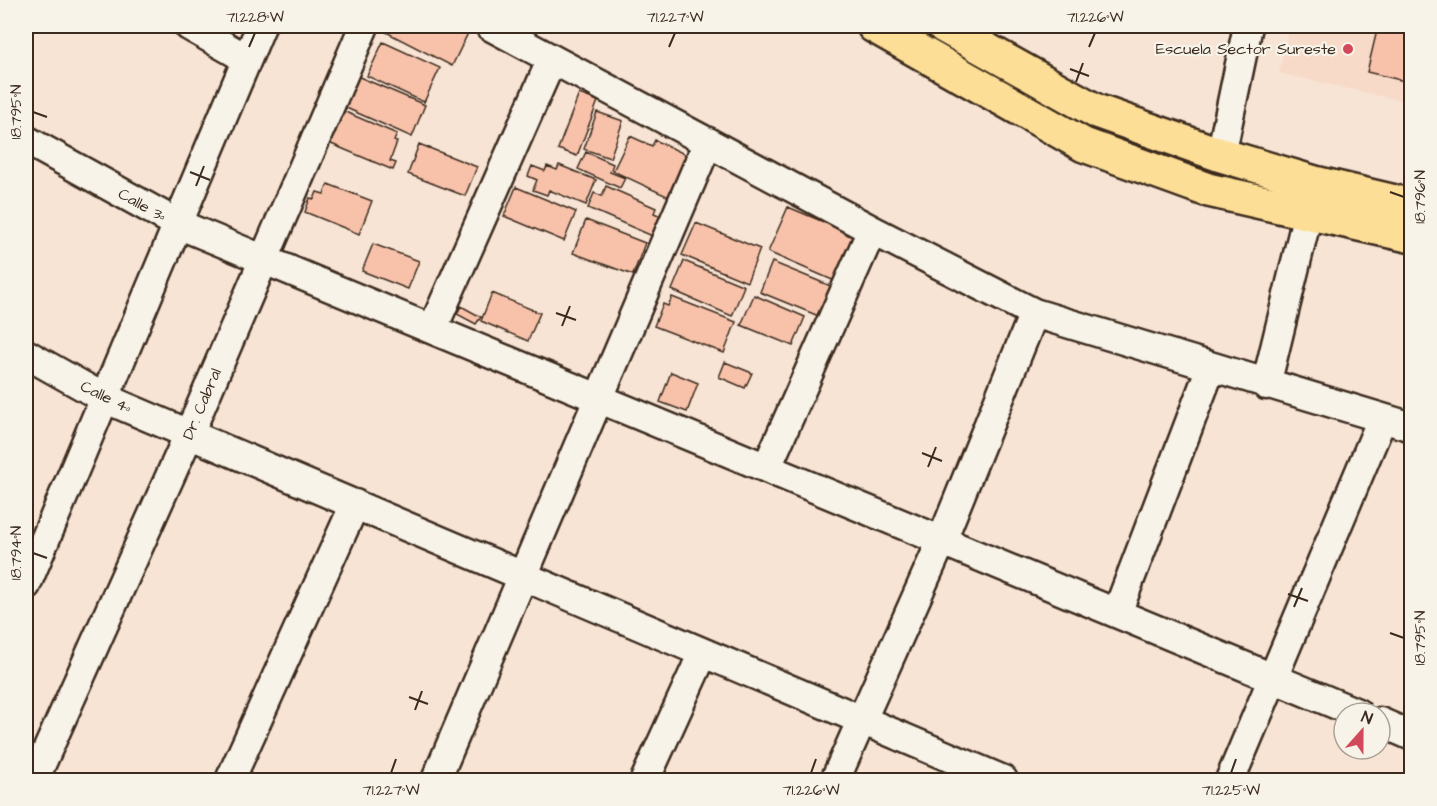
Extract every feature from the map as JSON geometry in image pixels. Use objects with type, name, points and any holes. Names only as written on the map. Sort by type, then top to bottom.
[{"type":"main road","points":[[874,26],[1084,145],[1208,190],[1412,236]]},
{"type":"main road","points":[[944,26],[1096,111],[1221,155],[1315,183],[1412,206]]},
{"type":"street","points":[[189,26],[247,59]]},
{"type":"street","points":[[28,571],[104,398],[261,26]]},
{"type":"street","name":"Dr. Cabral","points":[[34,780],[189,434],[364,26]]},
{"type":"street","points":[[490,26],[872,230],[1035,313],[1266,385],[1412,427]]},
{"type":"street","points":[[1221,155],[1248,26]]},
{"type":"street","points":[[433,328],[552,59]]},
{"type":"street","name":"Calle 3ª","points":[[26,140],[178,224],[265,258],[1332,702]]},
{"type":"street","points":[[436,780],[708,142]]},
{"type":"street","points":[[1266,385],[1308,213]]},
{"type":"street","points":[[766,467],[872,230]]},
{"type":"street","points":[[835,780],[942,540],[1035,313]]},
{"type":"street","name":"Calle 4ª","points":[[26,354],[104,398],[1003,780]]},
{"type":"street","points":[[1117,613],[1211,367]]},
{"type":"street","points":[[1230,780],[1382,419]]},
{"type":"street","points":[[230,780],[355,504]]},
{"type":"street","points":[[645,780],[703,653]]},
{"type":"street","points":[[1392,727],[1412,736]]},
{"type":"shaded area","name":"Escuela Sector Sureste","points":[[1290,26],[1411,26],[1411,103],[1279,73]]},
{"type":"building","points":[[384,26],[453,26],[468,33],[452,66],[382,30]]},
{"type":"building","points":[[1378,26],[1412,26],[1412,70],[1409,82],[1367,72]]},
{"type":"building","points":[[383,42],[440,68],[424,102],[367,76]]},
{"type":"building","points":[[357,76],[425,105],[412,137],[344,107]]},
{"type":"building","points":[[579,94],[598,101],[577,156],[558,149]]},
{"type":"building","points":[[343,111],[397,134],[394,141],[397,142],[390,161],[396,163],[393,170],[329,143]]},
{"type":"building","points":[[597,112],[623,121],[610,158],[584,149]]},
{"type":"building","points":[[630,136],[652,146],[655,140],[693,158],[673,199],[613,171]]},
{"type":"building","points":[[419,144],[477,167],[465,196],[408,174]]},
{"type":"building","points":[[586,152],[613,164],[610,172],[625,178],[620,188],[578,169]]},
{"type":"building","points":[[559,165],[596,180],[586,205],[549,190],[547,195],[533,190],[537,180],[528,176],[532,166],[545,171],[547,166],[557,170]]},
{"type":"building","points":[[328,184],[372,201],[359,234],[305,212],[310,198],[314,199],[317,192],[324,194]]},
{"type":"building","points":[[606,186],[656,208],[654,213],[665,218],[657,238],[588,208],[594,193],[602,196]]},
{"type":"building","points":[[516,187],[576,212],[564,241],[504,216]]},
{"type":"building","points":[[788,207],[857,236],[837,282],[768,252]]},
{"type":"building","points":[[586,220],[645,243],[633,275],[573,253]]},
{"type":"building","points":[[696,223],[760,249],[747,282],[682,255]]},
{"type":"building","points":[[373,244],[419,261],[408,289],[362,271]]},
{"type":"building","points":[[684,261],[744,286],[732,316],[672,290]]},
{"type":"building","points":[[772,262],[838,289],[826,319],[760,292]]},
{"type":"building","points":[[492,293],[540,313],[528,341],[481,321]]},
{"type":"building","points":[[754,295],[805,317],[793,346],[741,325]]},
{"type":"building","points":[[672,297],[736,322],[724,353],[654,326],[663,304],[668,306]]},
{"type":"building","points":[[461,306],[481,317],[476,324],[457,314]]},
{"type":"building","points":[[725,362],[752,373],[745,388],[719,377]]},
{"type":"building","points":[[671,372],[698,383],[687,412],[660,402]]},
{"type":"place","name":"Escuela Sector Sureste","points":[[1348,49]]}]
